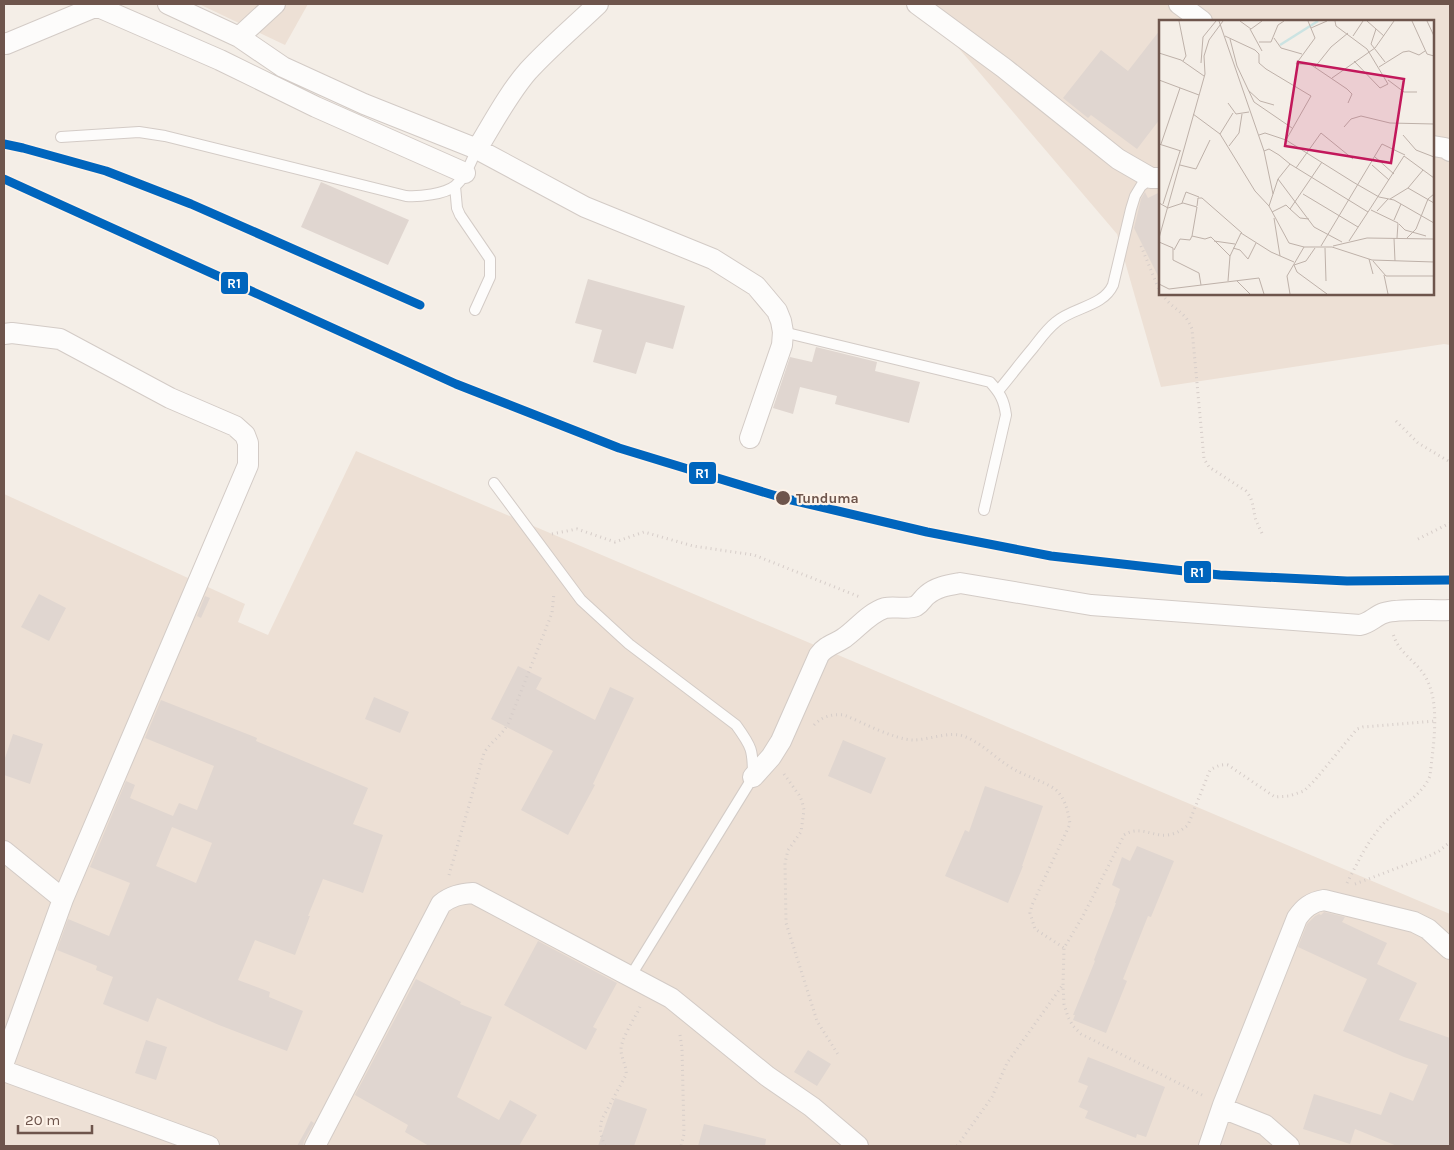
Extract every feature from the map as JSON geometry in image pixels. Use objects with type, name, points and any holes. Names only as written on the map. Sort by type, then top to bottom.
[{"type":"street","points":[[168,4],[239,37],[284,67],[364,104],[477,149],[585,207],[713,258],[756,286],[777,311],[783,332],[782,345],[750,438]]},
{"type":"street","points":[[239,37],[275,4]]},
{"type":"street","points":[[477,149],[515,88],[528,71],[598,4]]},
{"type":"street","points":[[917,4],[1004,68],[1118,159],[1156,178]]},
{"type":"street","points":[[1179,4],[1201,20]]},
{"type":"street","points":[[4,43],[6,44],[99,5],[220,60],[460,180]]},
{"type":"street","points":[[1434,146],[1450,151]]},
{"type":"street","points":[[4,334],[12,333],[60,339],[170,398],[235,426],[244,435],[249,451],[248,465],[63,899],[4,1062]]},
{"type":"street","points":[[753,777],[771,757],[784,734],[819,655],[826,647],[843,639],[876,612],[888,608],[916,606],[933,591],[946,586],[960,583],[1091,605],[1350,624],[1366,624],[1380,615],[1394,611],[1450,610]]},
{"type":"street","points":[[4,851],[63,899]]},
{"type":"street","points":[[315,1146],[441,904],[448,898],[460,894],[473,893],[671,998],[767,1076],[812,1107],[858,1146]]},
{"type":"street","points":[[1209,1146],[1297,918],[1304,908],[1316,901],[1324,900],[1414,922],[1428,929],[1450,949]]},
{"type":"street","points":[[4,1071],[209,1146]]},
{"type":"street","points":[[1223,1107],[1265,1125],[1289,1146]]},
{"type":"lane","points":[[61,137],[139,132],[165,136],[406,196],[428,195],[445,190],[460,180]]},
{"type":"lane","points":[[475,310],[490,277],[490,259],[460,215],[456,203],[460,180],[477,149]]},
{"type":"lane","points":[[998,391],[1056,322],[1075,310],[1098,301],[1110,291],[1135,196],[1141,186],[1156,178]]},
{"type":"lane","points":[[783,332],[990,382],[998,391],[1004,403],[1006,414],[984,510]]},
{"type":"lane","points":[[494,483],[581,600],[629,644],[736,726],[748,742],[753,756],[753,777],[630,977]]},
{"type":"path","points":[[1128,218],[1159,288]]},
{"type":"path","points":[[1163,295],[1173,307],[1184,314],[1192,329],[1204,459],[1209,467],[1246,490],[1252,499],[1256,518],[1263,536]]},
{"type":"path","points":[[1396,421],[1418,442],[1450,462]]},
{"type":"path","points":[[1418,539],[1450,523]]},
{"type":"path","points":[[534,538],[577,529],[616,542],[644,532],[693,546],[754,555],[866,599]]},
{"type":"path","points":[[441,904],[484,753],[490,744],[496,741],[505,730],[509,722],[552,613],[557,568]]},
{"type":"path","points":[[1380,615],[1390,624],[1397,644],[1424,675],[1430,686],[1435,721],[1430,776],[1418,794],[1392,815],[1375,833],[1344,888],[1429,856],[1450,842]]},
{"type":"path","points":[[808,731],[820,719],[835,714],[844,715],[900,738],[924,740],[957,735],[966,737],[1015,770],[1057,790],[1068,809],[1070,824],[1030,913],[1035,929],[1064,948]]},
{"type":"path","points":[[1223,1107],[1081,1034],[1068,1017],[1064,1004],[1064,948],[1083,916],[1124,836],[1129,832],[1136,831],[1160,836],[1172,835],[1181,831],[1188,825],[1210,770],[1221,764],[1228,765],[1275,797],[1289,796],[1304,791],[1357,729],[1435,721]]},
{"type":"path","points":[[771,757],[799,794],[804,810],[801,832],[788,850],[785,863],[786,923],[788,932],[818,1021],[839,1056]]},
{"type":"path","points":[[958,1146],[992,1097],[1007,1063],[1063,986]]},
{"type":"path","points":[[605,1146],[600,1135],[600,1126],[626,1072],[622,1056],[622,1045],[651,987]]},
{"type":"path","points":[[675,1002],[682,1048],[684,1134],[681,1146]]},
{"type":"shaded area","points":[[199,4],[308,4],[285,45]]},
{"type":"shaded area","points":[[921,4],[1450,4],[1450,345],[1444,344],[1161,387],[1117,234]]},
{"type":"shaded area","points":[[356,451],[1450,914],[1450,1146],[4,1146],[4,494],[245,604],[238,622],[268,635]]},
{"type":"building","points":[[1159,31],[1159,120],[1137,149],[1091,115],[1088,118],[1063,98],[1101,50],[1128,71]]},
{"type":"building","points":[[321,182],[409,220],[388,265],[301,227]]},
{"type":"building","points":[[1145,192],[1148,198],[1159,192],[1159,278],[1134,228],[1141,199]]},
{"type":"building","points":[[588,279],[685,306],[673,349],[646,342],[636,374],[593,362],[602,330],[575,323]]},
{"type":"building","points":[[816,347],[877,362],[875,371],[920,382],[909,423],[835,404],[837,396],[800,387],[793,414],[773,408],[790,357],[812,362]]},
{"type":"building","points":[[39,594],[66,608],[49,641],[21,627]]},
{"type":"building","points":[[205,596],[210,598],[201,618],[197,616]]},
{"type":"building","points":[[518,666],[542,678],[536,689],[595,720],[610,687],[634,698],[593,784],[595,785],[568,835],[521,810],[553,751],[491,719]]},
{"type":"building","points":[[374,697],[409,712],[400,733],[365,719]]},
{"type":"building","points":[[161,700],[257,738],[256,741],[368,788],[353,824],[383,835],[363,893],[323,879],[295,955],[255,940],[238,980],[270,992],[269,997],[303,1011],[287,1051],[219,1025],[157,998],[148,1022],[103,1004],[113,977],[96,970],[97,966],[57,950],[68,919],[109,936],[130,883],[90,867],[126,781],[135,785],[130,798],[173,816],[179,803],[197,810],[214,766],[145,738]],"holes":[[[172,827],[212,843],[196,883],[156,866]]]},
{"type":"building","points":[[13,734],[43,744],[30,784],[4,775],[4,761]]},
{"type":"building","points":[[843,740],[886,758],[871,794],[828,776]]},
{"type":"building","points":[[985,786],[1043,806],[1023,866],[1008,903],[945,876],[965,830],[969,832]]},
{"type":"building","points":[[1137,846],[1174,861],[1151,917],[1148,916],[1123,979],[1127,981],[1106,1033],[1073,1020],[1075,1015],[1073,1015],[1116,903],[1120,889],[1112,885],[1122,857],[1130,861]]},
{"type":"building","points":[[1324,912],[1345,917],[1342,922],[1387,943],[1377,964],[1417,983],[1399,1020],[1450,1038],[1450,1146],[1397,1146],[1355,1129],[1350,1144],[1303,1129],[1314,1094],[1381,1115],[1390,1092],[1413,1101],[1428,1065],[1343,1031],[1367,979],[1298,947],[1307,924],[1315,916],[1321,915]]},
{"type":"building","points":[[538,941],[617,983],[593,1027],[597,1029],[586,1050],[504,1005]]},
{"type":"building","points":[[416,979],[461,1002],[460,1004],[492,1017],[457,1097],[499,1120],[510,1100],[537,1115],[519,1146],[429,1146],[405,1132],[408,1125],[355,1095]]},
{"type":"building","points":[[146,1040],[167,1047],[156,1080],[135,1073]]},
{"type":"building","points":[[808,1050],[831,1064],[817,1086],[794,1072]]},
{"type":"building","points":[[1088,1057],[1165,1087],[1146,1137],[1137,1134],[1136,1138],[1085,1118],[1088,1111],[1079,1107],[1088,1086],[1078,1082]]},
{"type":"building","points":[[615,1098],[647,1109],[634,1146],[598,1146]]},
{"type":"building","points":[[311,1121],[314,1123],[303,1146],[297,1146]]},
{"type":"building","points":[[704,1124],[766,1139],[765,1146],[698,1146]]},
{"type":"transit line","name":"R1","points":[[4,144],[106,171],[191,204],[420,305]]},
{"type":"transit line","name":"R1","points":[[4,179],[456,384],[619,448],[783,498],[927,532],[1051,556],[1220,575],[1347,581],[1450,580]]},
{"type":"place","name":"Tunduma","points":[[783,498]]}]
